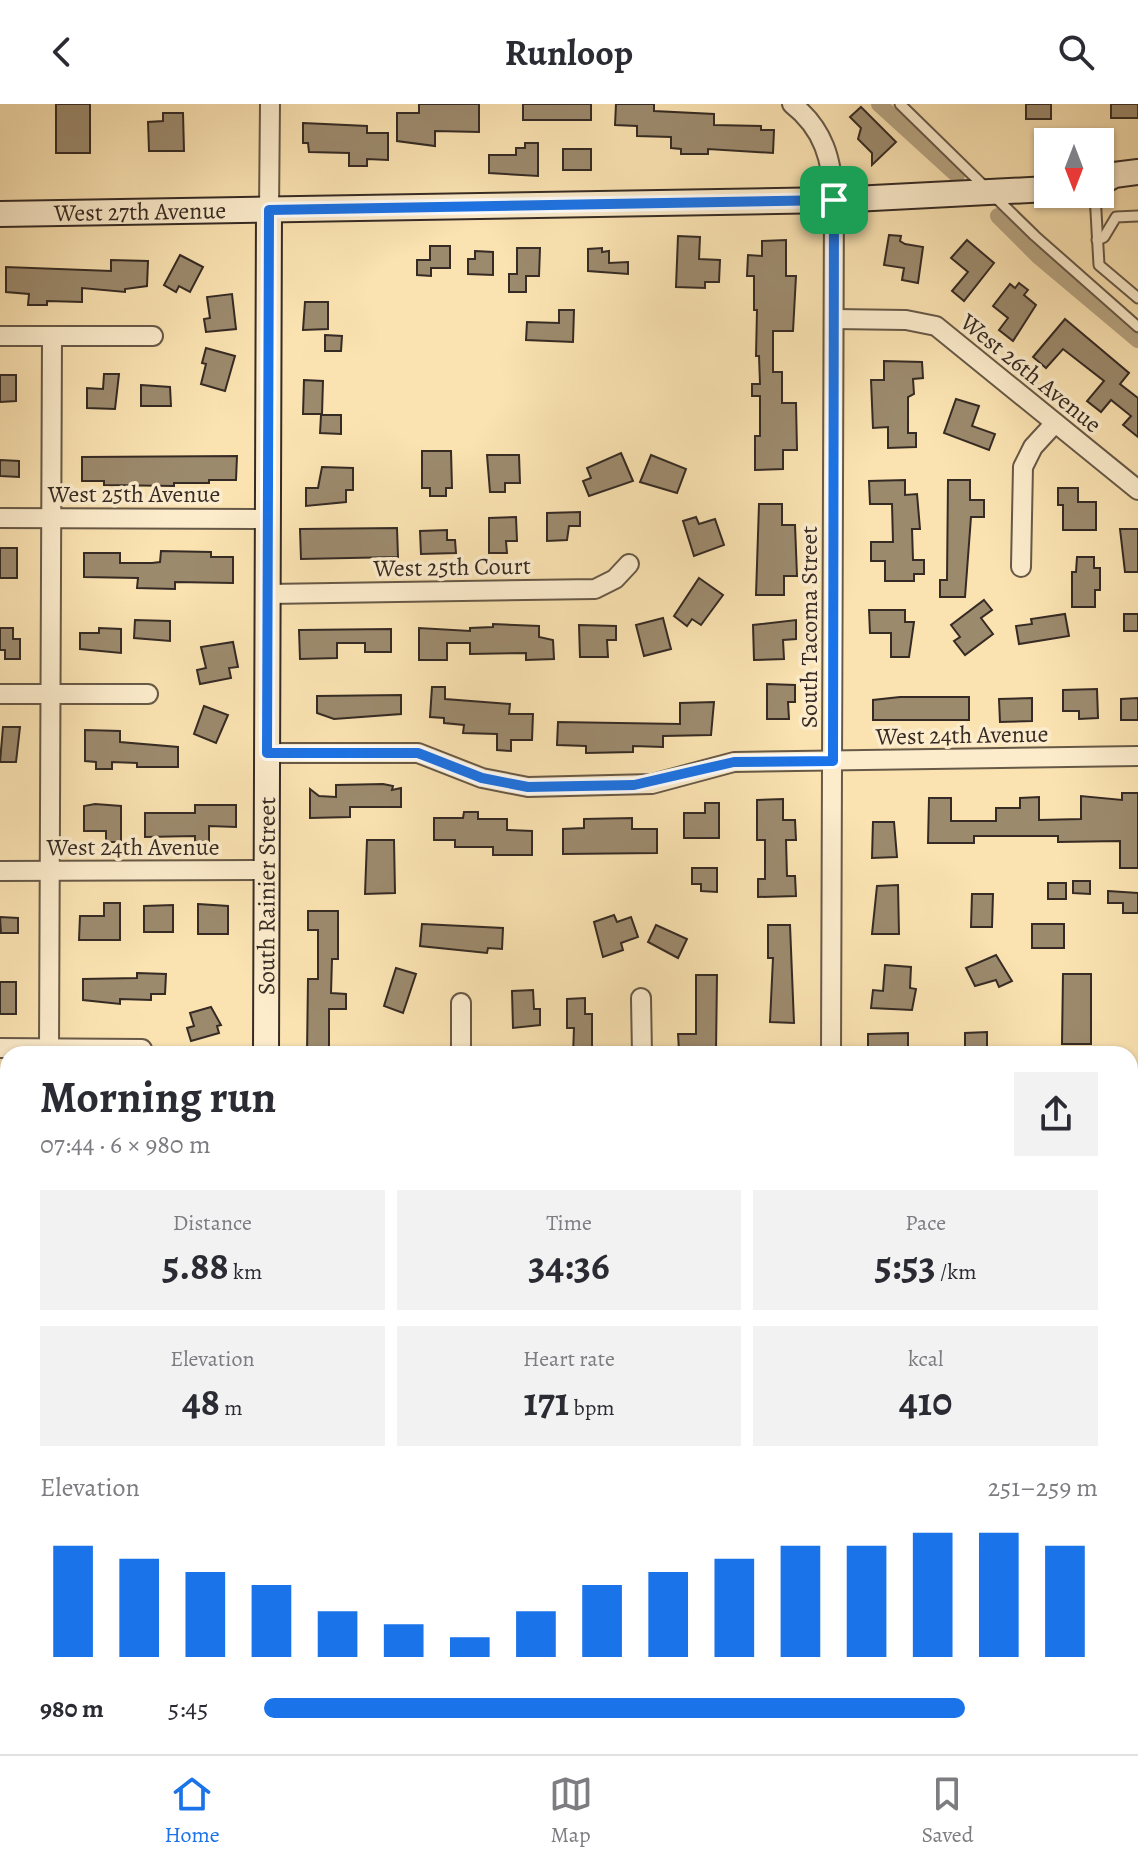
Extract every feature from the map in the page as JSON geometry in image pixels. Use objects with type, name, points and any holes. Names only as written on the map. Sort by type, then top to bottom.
[{"type":"main road","points":[[1114,175],[1138,172]]},
{"type":"main road","points":[[1114,187],[1138,190]]},
{"type":"main road","name":"West 27th Avenue","points":[[0,214],[834,200],[1034,190]]},
{"type":"main road","name":"South Rainier Street","points":[[266,1046],[269,210]]},
{"type":"street","points":[[269,210],[270,104]]},
{"type":"street","name":"South Tacoma Street","points":[[792,104],[811,121],[827,147],[834,200],[831,1046]]},
{"type":"street","name":"West 26th Avenue","points":[[835,319],[906,320],[936,326],[1138,490]]},
{"type":"street","points":[[0,336],[153,336]]},
{"type":"street","points":[[49,1046],[52,337]]},
{"type":"street","points":[[1021,567],[1023,467],[1033,447],[1055,423]]},
{"type":"street","name":"West 25th Avenue","points":[[0,518],[268,519]]},
{"type":"street","name":"West 25th Court","points":[[268,594],[595,589],[615,579],[629,564]]},
{"type":"street","points":[[0,694],[148,694]]},
{"type":"street","name":"West 24th Avenue","points":[[267,753],[418,753],[482,778],[528,787],[634,785],[734,762],[1138,756]]},
{"type":"street","name":"West 24th Avenue","points":[[0,871],[267,870]]},
{"type":"street","points":[[641,998],[642,1046]]},
{"type":"street","points":[[461,1003],[461,1046]]},
{"type":"lane","points":[[900,104],[991,193],[1138,327]]},
{"type":"lane","points":[[1096,208],[1099,265],[1138,298]]},
{"type":"lane","points":[[1097,240],[1104,237],[1116,217],[1138,216]]},
{"type":"building","points":[[56,104],[90,104],[90,153],[56,153]]},
{"type":"building","points":[[419,104],[479,104],[479,132],[435,131],[435,146],[397,141],[397,113],[419,113]]},
{"type":"building","points":[[523,104],[591,104],[591,120],[523,120]]},
{"type":"building","points":[[616,104],[654,104],[654,111],[714,114],[714,125],[761,126],[761,130],[774,130],[773,153],[708,149],[708,154],[681,154],[681,149],[671,148],[671,137],[637,136],[637,126],[615,125]]},
{"type":"building","points":[[1026,104],[1051,104],[1051,119],[1026,119]]},
{"type":"building","points":[[1111,104],[1138,104],[1138,118],[1111,118]]},
{"type":"building","points":[[861,107],[896,142],[872,165],[872,153],[858,139],[861,128],[850,117]]},
{"type":"building","points":[[163,113],[183,113],[184,151],[149,151],[148,122],[163,121]]},
{"type":"building","points":[[303,123],[367,126],[367,133],[388,133],[388,160],[367,159],[367,166],[349,166],[349,153],[309,152],[308,143],[303,143]]},
{"type":"building","points":[[525,143],[538,143],[538,176],[489,173],[489,155],[516,155],[516,148],[525,148]]},
{"type":"building","points":[[563,149],[591,149],[591,170],[563,170]]},
{"type":"building","points":[[889,235],[901,236],[900,241],[905,244],[923,247],[918,283],[902,280],[904,268],[884,265]]},
{"type":"building","points":[[678,236],[700,237],[699,259],[720,260],[719,282],[705,282],[705,288],[676,287]]},
{"type":"building","points":[[786,240],[786,276],[796,276],[793,331],[773,331],[773,372],[782,372],[782,403],[796,403],[797,450],[783,450],[783,469],[755,470],[755,436],[760,436],[760,396],[752,396],[752,384],[760,384],[759,356],[756,356],[754,276],[747,276],[748,255],[762,256],[762,241]]},
{"type":"building","points":[[967,240],[994,263],[964,301],[952,291],[968,272],[951,258]]},
{"type":"building","points":[[430,246],[450,246],[450,268],[431,268],[431,276],[417,275],[417,260],[430,260]]},
{"type":"building","points":[[517,248],[540,248],[539,276],[526,276],[526,292],[509,292],[509,274],[517,274]]},
{"type":"building","points":[[602,248],[602,252],[609,251],[609,263],[628,262],[628,274],[588,271],[588,249]]},
{"type":"building","points":[[475,251],[493,252],[493,275],[468,274],[468,259],[475,259]]},
{"type":"building","points":[[180,255],[203,267],[190,292],[179,286],[176,292],[164,285]]},
{"type":"building","points":[[111,260],[148,261],[147,286],[125,289],[125,292],[82,288],[82,302],[47,301],[47,305],[28,305],[29,294],[6,292],[6,267],[111,271]]},
{"type":"building","points":[[1019,283],[1028,290],[1024,295],[1036,305],[1013,341],[999,330],[1008,318],[993,306],[1010,284],[1015,288]]},
{"type":"building","points":[[232,294],[236,329],[206,332],[204,319],[210,318],[207,297]]},
{"type":"building","points":[[305,302],[328,302],[328,329],[303,330]]},
{"type":"building","points":[[559,310],[574,310],[573,342],[526,340],[527,322],[559,323]]},
{"type":"building","points":[[1065,319],[1129,373],[1120,384],[1138,398],[1138,437],[1123,425],[1131,416],[1111,400],[1101,412],[1087,401],[1104,381],[1063,349],[1046,368],[1033,357]]},
{"type":"building","points":[[325,335],[342,336],[341,351],[325,351]]},
{"type":"building","points":[[206,348],[235,356],[225,391],[201,384]]},
{"type":"building","points":[[884,361],[922,362],[923,378],[913,379],[914,394],[908,397],[908,433],[916,433],[916,447],[888,448],[888,427],[873,428],[871,380],[884,380]]},
{"type":"building","points":[[104,374],[119,374],[115,409],[87,408],[87,388],[103,389]]},
{"type":"building","points":[[0,375],[16,375],[16,401],[0,402]]},
{"type":"building","points":[[304,380],[323,381],[322,414],[303,414]]},
{"type":"building","points":[[141,385],[170,387],[171,406],[141,406]]},
{"type":"building","points":[[956,399],[979,406],[972,426],[995,434],[989,450],[944,433]]},
{"type":"building","points":[[321,415],[341,415],[341,434],[320,433]]},
{"type":"building","points":[[422,451],[451,451],[452,488],[446,488],[446,496],[430,496],[430,488],[422,488]]},
{"type":"building","points":[[621,453],[633,481],[589,496],[583,481],[591,478],[587,468]]},
{"type":"building","points":[[487,455],[519,455],[520,483],[505,483],[505,492],[490,492]]},
{"type":"building","points":[[651,455],[686,469],[677,493],[640,482]]},
{"type":"building","points":[[237,456],[236,480],[174,483],[174,486],[104,485],[104,481],[82,481],[82,457]]},
{"type":"building","points":[[0,460],[19,461],[19,477],[0,476]]},
{"type":"building","points":[[322,467],[353,468],[353,490],[346,490],[346,502],[306,506],[306,488],[318,488]]},
{"type":"building","points":[[905,480],[905,495],[917,494],[920,529],[912,529],[913,560],[924,560],[924,574],[914,574],[914,581],[885,581],[885,561],[871,561],[871,542],[893,542],[892,504],[870,504],[869,481]]},
{"type":"building","points":[[948,480],[970,480],[970,500],[984,500],[984,517],[971,517],[965,597],[940,597],[940,580],[947,580]]},
{"type":"building","points":[[1058,488],[1078,488],[1078,502],[1096,502],[1096,530],[1063,530],[1063,505],[1058,505]]},
{"type":"building","points":[[759,504],[782,504],[782,525],[795,525],[797,576],[784,576],[784,595],[756,595]]},
{"type":"building","points":[[580,512],[580,526],[569,526],[567,540],[547,541],[547,513]]},
{"type":"building","points":[[516,517],[517,541],[506,541],[507,553],[489,553],[489,518]]},
{"type":"building","points":[[696,517],[699,524],[715,519],[724,545],[694,556],[683,521]]},
{"type":"building","points":[[397,528],[398,557],[301,559],[300,529]]},
{"type":"building","points":[[1120,529],[1138,529],[1138,572],[1125,572]]},
{"type":"building","points":[[447,530],[447,540],[455,540],[456,553],[421,554],[420,531]]},
{"type":"building","points":[[0,548],[17,548],[17,578],[0,578]]},
{"type":"building","points":[[161,551],[211,552],[211,557],[233,557],[233,583],[175,582],[175,589],[137,588],[138,578],[84,577],[84,553],[120,553],[120,563],[152,563],[160,562]]},
{"type":"building","points":[[1077,557],[1094,557],[1094,568],[1100,568],[1100,590],[1095,590],[1095,607],[1072,607],[1072,572],[1076,572]]},
{"type":"building","points":[[699,578],[723,595],[701,625],[692,619],[687,626],[674,616]]},
{"type":"building","points":[[984,600],[992,610],[981,618],[993,634],[965,655],[954,641],[960,637],[951,625]]},
{"type":"building","points":[[869,610],[905,610],[905,622],[914,622],[909,657],[891,657],[891,633],[870,633]]},
{"type":"building","points":[[1065,614],[1069,636],[1019,644],[1016,626],[1032,624],[1031,619]]},
{"type":"building","points":[[1124,614],[1138,614],[1138,631],[1124,631]]},
{"type":"building","points":[[663,618],[671,649],[644,656],[636,625]]},
{"type":"building","points":[[135,620],[170,621],[170,641],[134,638]]},
{"type":"building","points":[[796,620],[796,639],[783,640],[784,659],[754,660],[753,625]]},
{"type":"building","points":[[493,624],[539,626],[539,637],[553,640],[554,659],[526,660],[526,653],[470,654],[470,643],[447,643],[447,660],[419,660],[419,628],[470,631],[470,628],[493,627]]},
{"type":"building","points":[[579,625],[616,626],[616,640],[607,640],[608,657],[580,657]]},
{"type":"building","points":[[0,628],[13,628],[13,639],[20,639],[20,659],[5,659],[5,650],[0,650]]},
{"type":"building","points":[[99,628],[121,629],[121,653],[80,649],[80,633],[99,633]]},
{"type":"building","points":[[391,629],[391,652],[365,652],[365,643],[337,643],[337,658],[300,659],[299,630]]},
{"type":"building","points":[[233,642],[238,667],[229,668],[231,678],[200,684],[197,670],[206,668],[201,647]]},
{"type":"building","points":[[767,684],[795,685],[795,702],[788,702],[789,719],[767,719]]},
{"type":"building","points":[[432,687],[445,687],[445,699],[510,704],[509,714],[533,714],[532,740],[511,740],[511,751],[497,750],[497,734],[463,733],[464,725],[444,723],[444,718],[430,717]]},
{"type":"building","points":[[1097,689],[1098,718],[1079,719],[1079,711],[1063,711],[1063,690]]},
{"type":"building","points":[[401,695],[401,714],[334,719],[317,713],[317,696]]},
{"type":"building","points":[[969,697],[969,720],[873,720],[873,700]]},
{"type":"building","points":[[1032,698],[1032,721],[1000,722],[999,699]]},
{"type":"building","points":[[1138,698],[1138,720],[1121,720],[1121,699]]},
{"type":"building","points":[[714,702],[711,735],[663,736],[663,747],[633,746],[633,752],[586,753],[586,746],[557,745],[558,722],[680,724],[680,703]]},
{"type":"building","points":[[204,706],[228,715],[216,743],[194,734]]},
{"type":"building","points":[[3,727],[20,727],[16,762],[0,762]]},
{"type":"building","points":[[85,730],[120,731],[120,742],[178,747],[178,767],[137,767],[137,763],[112,762],[112,769],[96,769],[96,762],[85,761]]},
{"type":"building","points":[[336,785],[393,786],[392,790],[401,788],[401,807],[350,807],[350,817],[310,818],[310,789],[319,796],[336,797]]},
{"type":"building","points":[[1122,793],[1138,793],[1138,868],[1120,868],[1120,841],[1058,842],[1058,836],[974,836],[974,843],[928,843],[929,798],[951,798],[951,821],[996,821],[996,808],[1020,808],[1020,798],[1039,797],[1039,820],[1081,819],[1081,796],[1122,800]]},
{"type":"building","points":[[783,799],[783,820],[795,820],[796,840],[786,840],[787,876],[795,876],[796,896],[758,897],[758,879],[765,879],[765,840],[757,840],[757,800]]},
{"type":"building","points":[[705,803],[719,803],[719,838],[684,838],[684,813],[705,813]]},
{"type":"building","points":[[195,805],[236,805],[236,827],[209,826],[209,841],[195,841],[195,836],[145,837],[145,813],[195,813]]},
{"type":"building","points":[[84,806],[121,806],[121,842],[106,842],[106,831],[84,831]]},
{"type":"building","points":[[464,812],[478,812],[478,819],[507,819],[507,830],[532,831],[532,855],[493,855],[493,847],[455,847],[455,840],[434,840],[434,818],[463,818]]},
{"type":"building","points":[[632,818],[632,829],[657,829],[657,853],[563,854],[563,829],[584,828],[584,819]]},
{"type":"building","points":[[873,822],[894,822],[897,857],[872,858]]},
{"type":"building","points":[[367,840],[394,840],[395,893],[365,894]]},
{"type":"building","points":[[692,868],[717,868],[717,892],[701,891],[701,884],[692,884]]},
{"type":"building","points":[[1073,881],[1090,881],[1090,894],[1073,893]]},
{"type":"building","points":[[1048,883],[1066,883],[1066,899],[1048,899]]},
{"type":"building","points":[[898,885],[899,934],[872,934],[877,886]]},
{"type":"building","points":[[1108,891],[1138,893],[1138,913],[1123,913],[1123,903],[1108,903]]},
{"type":"building","points":[[972,894],[993,894],[992,927],[971,927]]},
{"type":"building","points":[[104,903],[120,903],[120,940],[79,940],[80,916],[104,916]]},
{"type":"building","points":[[198,904],[228,906],[228,934],[198,934]]},
{"type":"building","points":[[173,905],[173,932],[144,932],[144,906]]},
{"type":"building","points":[[308,911],[338,911],[338,959],[332,959],[331,993],[346,994],[346,1009],[329,1009],[329,1046],[307,1046],[308,979],[318,979],[318,930],[308,930]]},
{"type":"building","points":[[614,915],[617,922],[631,917],[638,937],[621,943],[623,950],[603,957],[594,922]]},
{"type":"building","points":[[0,917],[18,918],[18,933],[1,933]]},
{"type":"building","points":[[422,924],[503,928],[502,949],[488,948],[487,953],[420,946]]},
{"type":"building","points":[[1032,924],[1064,924],[1064,948],[1032,948]]},
{"type":"building","points":[[656,925],[687,939],[678,958],[648,942]]},
{"type":"building","points":[[768,925],[790,925],[794,1023],[770,1022],[773,958],[768,958]]},
{"type":"building","points":[[996,955],[1012,981],[999,987],[996,980],[975,986],[966,968]]},
{"type":"building","points":[[885,965],[911,967],[910,988],[916,989],[912,1010],[871,1008],[873,990],[883,991]]},
{"type":"building","points":[[396,968],[416,974],[403,1013],[384,1006]]},
{"type":"building","points":[[137,973],[166,974],[165,994],[151,994],[151,1000],[120,999],[120,1004],[83,1000],[83,979],[137,978]]},
{"type":"building","points":[[1063,974],[1091,974],[1091,1044],[1062,1044]]},
{"type":"building","points":[[696,975],[717,975],[716,1046],[679,1046],[678,1034],[696,1034]]},
{"type":"building","points":[[0,982],[16,982],[16,1014],[0,1014]]},
{"type":"building","points":[[533,990],[534,1009],[540,1009],[540,1025],[513,1028],[512,991]]},
{"type":"building","points":[[585,998],[585,1014],[592,1014],[592,1046],[573,1046],[574,1028],[567,1028],[567,999]]},
{"type":"building","points":[[211,1007],[221,1025],[217,1026],[219,1033],[191,1041],[187,1028],[194,1026],[190,1013]]},
{"type":"building","points":[[987,1032],[987,1046],[965,1046],[965,1033]]},
{"type":"building","points":[[908,1033],[908,1046],[868,1046],[868,1034]]},
{"type":"waterway","points":[[879,104],[957,175]]},
{"type":"waterway","points":[[998,216],[1038,256],[1138,340]]},
{"type":"route","points":[[834,200],[833,761],[734,762],[698,769],[652,784],[528,787],[482,778],[440,759],[418,753],[267,753],[269,210],[834,200]]}]
